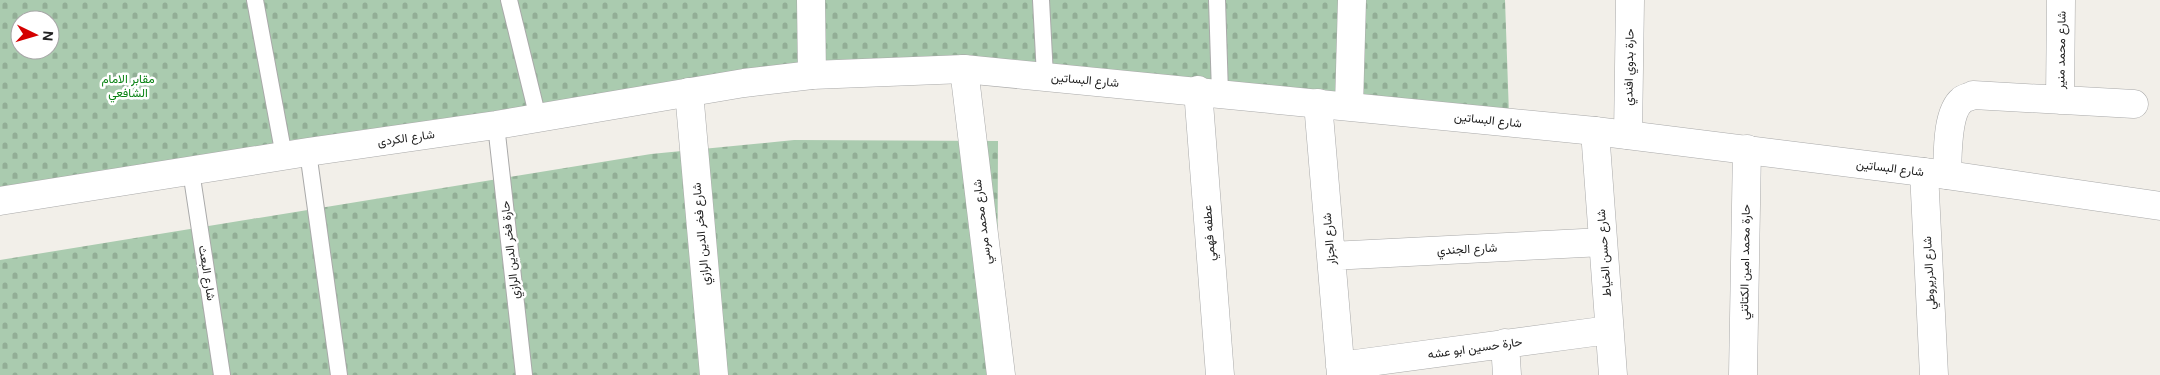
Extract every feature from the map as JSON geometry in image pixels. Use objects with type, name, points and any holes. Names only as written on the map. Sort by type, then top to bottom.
[{"type":"street","points":[[810,0],[812,75]]},
{"type":"street","points":[[1350,106],[1352,0]]},
{"type":"street","name":"حارة بدوي افندي","points":[[1628,135],[1630,0]]},
{"type":"street","name":"شارع محمد منير","points":[[2060,100],[2061,0]]},
{"type":"street","name":"شارع البساتين","points":[[812,75],[964,69],[1209,91],[1594,130],[1935,174],[2160,206]]},
{"type":"street","name":"شارع محمد مرسي","points":[[964,69],[1000,375]]},
{"type":"street","name":"شارع الكردى","points":[[0,201],[538,118],[689,92],[812,75]]},
{"type":"street","name":"عطفه فهمي","points":[[1209,91],[1220,375]]},
{"type":"street","name":"شارع فخر الدين الرازي","points":[[689,92],[714,375]]},
{"type":"street","name":"شارع الدريروطي","points":[[1934,375],[1935,174],[1950,125],[1961,100],[1973,95],[2134,104]]},
{"type":"street","name":"شارع الجزار","points":[[1318,103],[1340,370]]},
{"type":"street","name":"شارع حسن الخياط","points":[[1594,130],[1613,375]]},
{"type":"street","name":"حارة محمد امين الكتاتني","points":[[1743,375],[1747,149]]},
{"type":"street","name":"شارع الجندي","points":[[1330,256],[1603,242]]},
{"type":"street","name":"حارة حسين ابو عشه","points":[[1340,370],[1505,343],[1609,330]]},
{"type":"street","points":[[1505,343],[1507,375]]},
{"type":"lane","points":[[254,0],[296,154],[339,375]]},
{"type":"lane","points":[[509,0],[538,118]]},
{"type":"lane","points":[[1041,0],[1046,76]]},
{"type":"lane","points":[[1209,91],[1217,0]]},
{"type":"lane","name":"حارة فخر الدين الرازي","points":[[496,124],[524,375]]},
{"type":"lane","name":"شارع البعث","points":[[191,171],[222,375]]},
{"type":"green space","name":"مقابر الامام الشافعي","points":[[0,0],[1505,0],[1509,115],[945,62],[0,192]]},
{"type":"green space","points":[[794,140],[998,141],[997,375],[0,375],[0,260],[651,154]]}]
